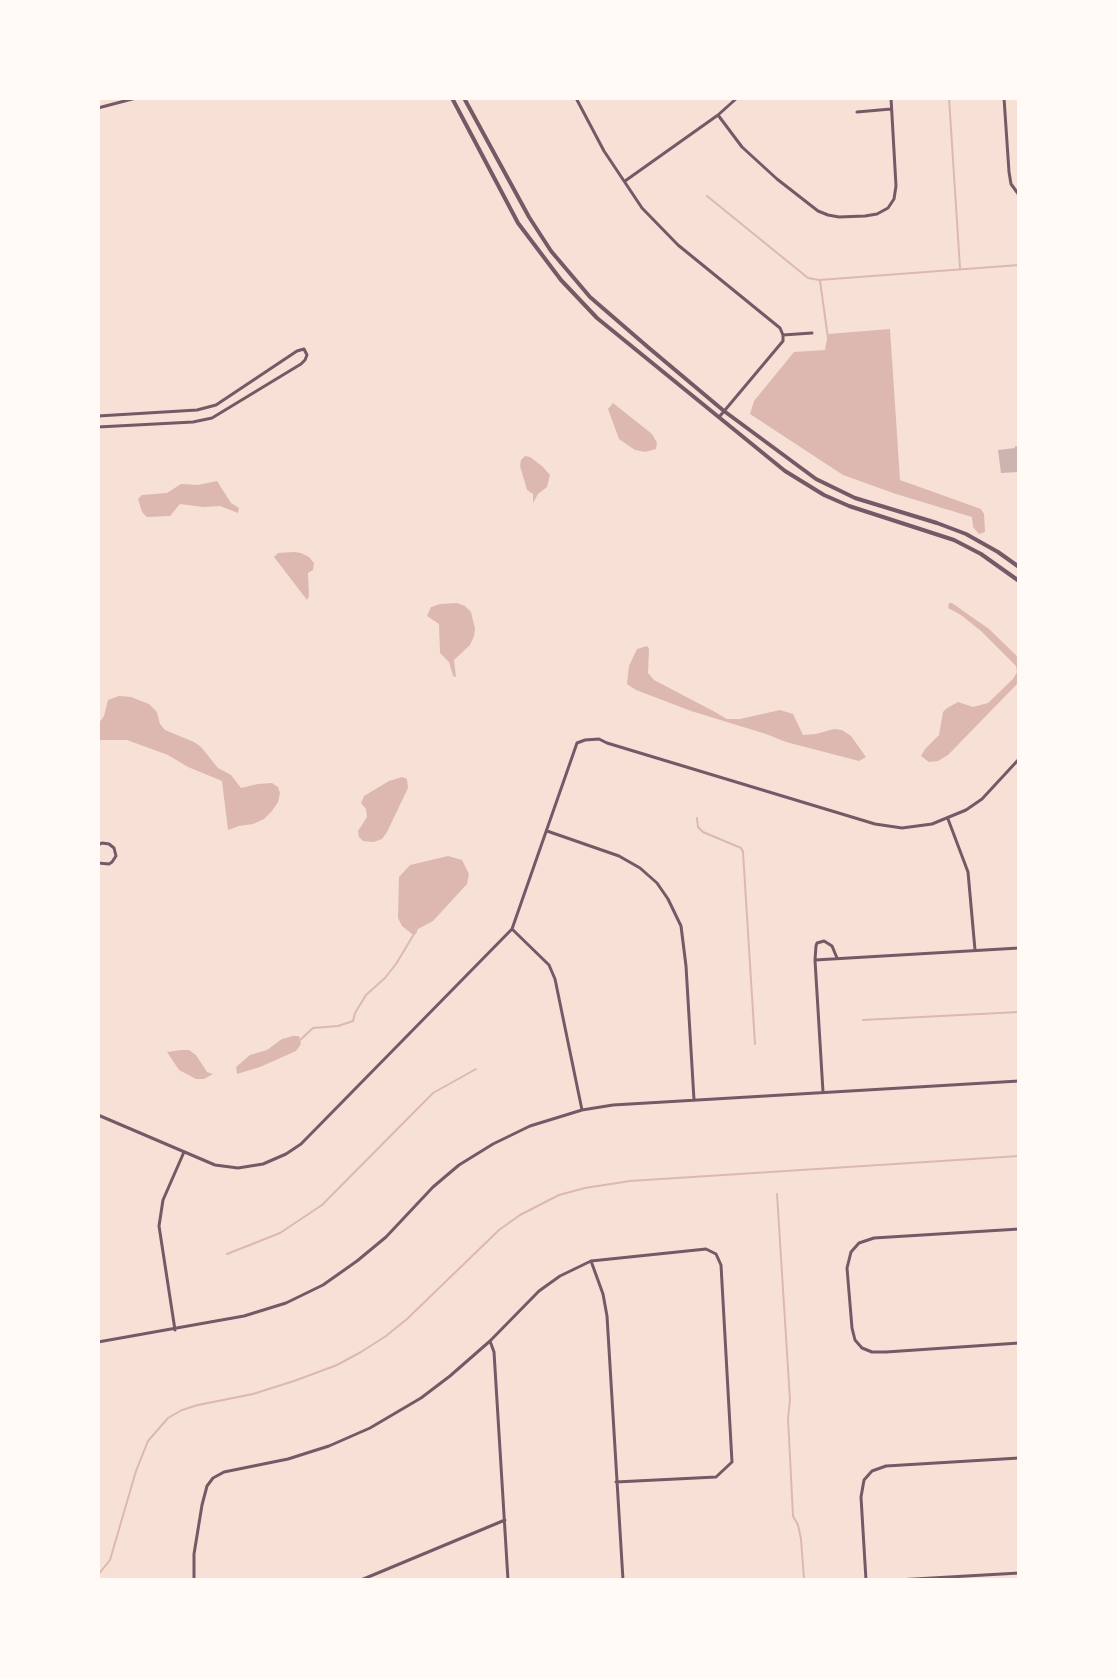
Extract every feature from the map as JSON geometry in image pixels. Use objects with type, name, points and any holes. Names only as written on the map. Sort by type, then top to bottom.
[{"type":"street","points":[[98,108],[136,98]]},
{"type":"street","points":[[452,98],[518,223],[561,280],[597,318],[785,471],[824,495],[887,520],[954,540],[981,554],[1019,581]]},
{"type":"street","points":[[464,98],[543,240],[569,274],[606,312],[724,411],[829,486],[982,542],[1019,567]]},
{"type":"street","points":[[576,98],[604,151],[642,208],[667,234],[780,328],[783,341],[718,418]]},
{"type":"street","points":[[623,182],[718,115],[737,98]]},
{"type":"street","points":[[718,115],[742,147],[818,211],[839,217],[877,214],[888,208],[894,199],[896,186],[891,98]]},
{"type":"street","points":[[1004,98],[1009,172],[1011,184],[1018,195]]},
{"type":"street","points":[[857,112],[891,109]]},
{"type":"street","points":[[494,175],[503,171]]},
{"type":"street","points":[[561,280],[569,274]]},
{"type":"street","points":[[783,335],[812,333]]},
{"type":"street","points":[[642,356],[649,348]]},
{"type":"street","points":[[98,416],[197,410],[216,405],[297,351],[306,351],[307,357],[301,364],[212,418],[98,427]]},
{"type":"street","points":[[159,413],[163,423]]},
{"type":"street","points":[[824,495],[829,486]]},
{"type":"street","points":[[935,534],[937,523]]},
{"type":"street","points":[[98,1115],[215,1165],[238,1168],[263,1164],[301,1144],[512,929],[577,743],[594,738],[875,824],[902,828],[932,824],[966,810],[982,799],[1019,759]]},
{"type":"street","points":[[948,819],[968,872],[975,950]]},
{"type":"street","points":[[547,831],[619,856],[640,868],[657,883],[668,899],[681,926],[694,1100]]},
{"type":"street","points":[[98,845],[112,845],[116,856],[109,864],[98,863]]},
{"type":"street","points":[[512,929],[549,965],[555,979],[582,1110]]},
{"type":"street","points":[[824,1093],[815,960],[817,943],[824,941],[832,946],[837,958]]},
{"type":"street","points":[[815,960],[1019,948]]},
{"type":"street","points":[[98,1342],[244,1316],[286,1303],[323,1285],[357,1261],[459,1165],[530,1126],[582,1110],[613,1105],[1019,1081]]},
{"type":"street","points":[[175,1330],[159,1226],[163,1200],[184,1152]]},
{"type":"street","points":[[1019,1229],[874,1238],[859,1243],[851,1252],[847,1268],[852,1328],[855,1340],[862,1348],[886,1352],[1019,1343]]},
{"type":"street","points":[[194,1580],[194,1554],[202,1505],[207,1486],[213,1478],[224,1472],[288,1459],[329,1446],[370,1428],[421,1398],[450,1376],[539,1291],[560,1276],[591,1261],[706,1249],[716,1254],[721,1265],[732,1462],[716,1477],[616,1482]]},
{"type":"street","points":[[591,1261],[607,1316],[623,1580]]},
{"type":"street","points":[[490,1341],[494,1352],[508,1580]]},
{"type":"street","points":[[866,1580],[861,1497],[864,1480],[872,1471],[886,1466],[1019,1458]]},
{"type":"street","points":[[361,1580],[505,1520]]},
{"type":"street","points":[[897,1580],[1019,1573]]},
{"type":"shaded area","points":[[890,329],[900,480],[981,509],[985,532],[979,534],[973,527],[972,517],[843,475],[750,414],[754,401],[794,352],[825,350],[828,334]]},
{"type":"shaded area","points":[[613,403],[652,434],[657,443],[656,449],[645,452],[635,450],[619,439],[608,409]]},
{"type":"shaded area","points":[[525,456],[550,475],[547,487],[533,503],[533,494],[527,490],[520,466]]},
{"type":"shaded area","points":[[217,481],[231,503],[239,508],[238,513],[220,506],[180,504],[170,516],[147,517],[142,512],[138,499],[142,495],[167,493],[181,484],[198,485]]},
{"type":"shaded area","points":[[294,552],[309,557],[314,563],[313,570],[308,573],[307,600],[274,557],[278,553]]},
{"type":"shaded area","points":[[457,603],[471,612],[475,629],[470,645],[454,660],[456,677],[449,662],[440,653],[439,624],[427,616],[431,607]]},
{"type":"shaded area","points":[[949,603],[989,629],[1019,658],[1019,682],[948,755],[929,762],[921,756],[939,735],[943,712],[958,702],[973,707],[988,703],[1017,672],[1016,666],[981,631],[948,608]]},
{"type":"shaded area","points":[[647,646],[648,673],[654,680],[727,719],[780,710],[793,714],[803,735],[842,730],[851,736],[866,757],[859,761],[786,742],[636,690],[627,684],[629,666],[637,649]]},
{"type":"shaded area","points":[[119,696],[149,704],[157,712],[165,730],[201,747],[218,768],[231,775],[241,788],[272,783],[278,787],[278,802],[272,811],[253,824],[228,830],[222,781],[168,755],[127,740],[98,740],[98,724],[104,716],[108,700]]},
{"type":"shaded area","points":[[402,777],[407,779],[408,788],[387,832],[382,839],[374,842],[363,841],[358,831],[367,817],[361,803],[364,796]]},
{"type":"shaded area","points":[[448,856],[462,860],[469,874],[467,884],[433,921],[412,934],[398,918],[399,877],[410,865]]},
{"type":"shaded area","points":[[299,1036],[301,1044],[296,1051],[237,1074],[236,1067],[250,1055]]},
{"type":"shaded area","points":[[189,1050],[196,1055],[207,1072],[213,1074],[196,1079],[179,1070],[167,1052]]},
{"type":"building","points":[[1019,446],[1019,472],[1001,473],[998,450]]},
{"type":"waterway","points":[[949,98],[960,268]]},
{"type":"waterway","points":[[707,196],[808,278],[819,280],[1019,265]]},
{"type":"waterway","points":[[820,281],[828,338]]},
{"type":"waterway","points":[[697,818],[698,827],[703,832],[741,848],[743,852],[755,1044]]},
{"type":"waterway","points":[[300,1040],[313,1028],[353,1021],[366,995],[385,978],[414,934]]},
{"type":"waterway","points":[[863,1020],[1019,1012]]},
{"type":"waterway","points":[[227,1254],[280,1233],[322,1205],[433,1093],[476,1069]]},
{"type":"waterway","points":[[98,1575],[110,1560],[148,1441],[168,1418],[198,1405],[253,1394],[294,1381],[361,1352],[407,1319],[499,1230],[559,1195],[630,1181],[1019,1156]]},
{"type":"waterway","points":[[777,1194],[790,1400],[788,1418],[793,1516],[801,1539],[804,1579]]}]
